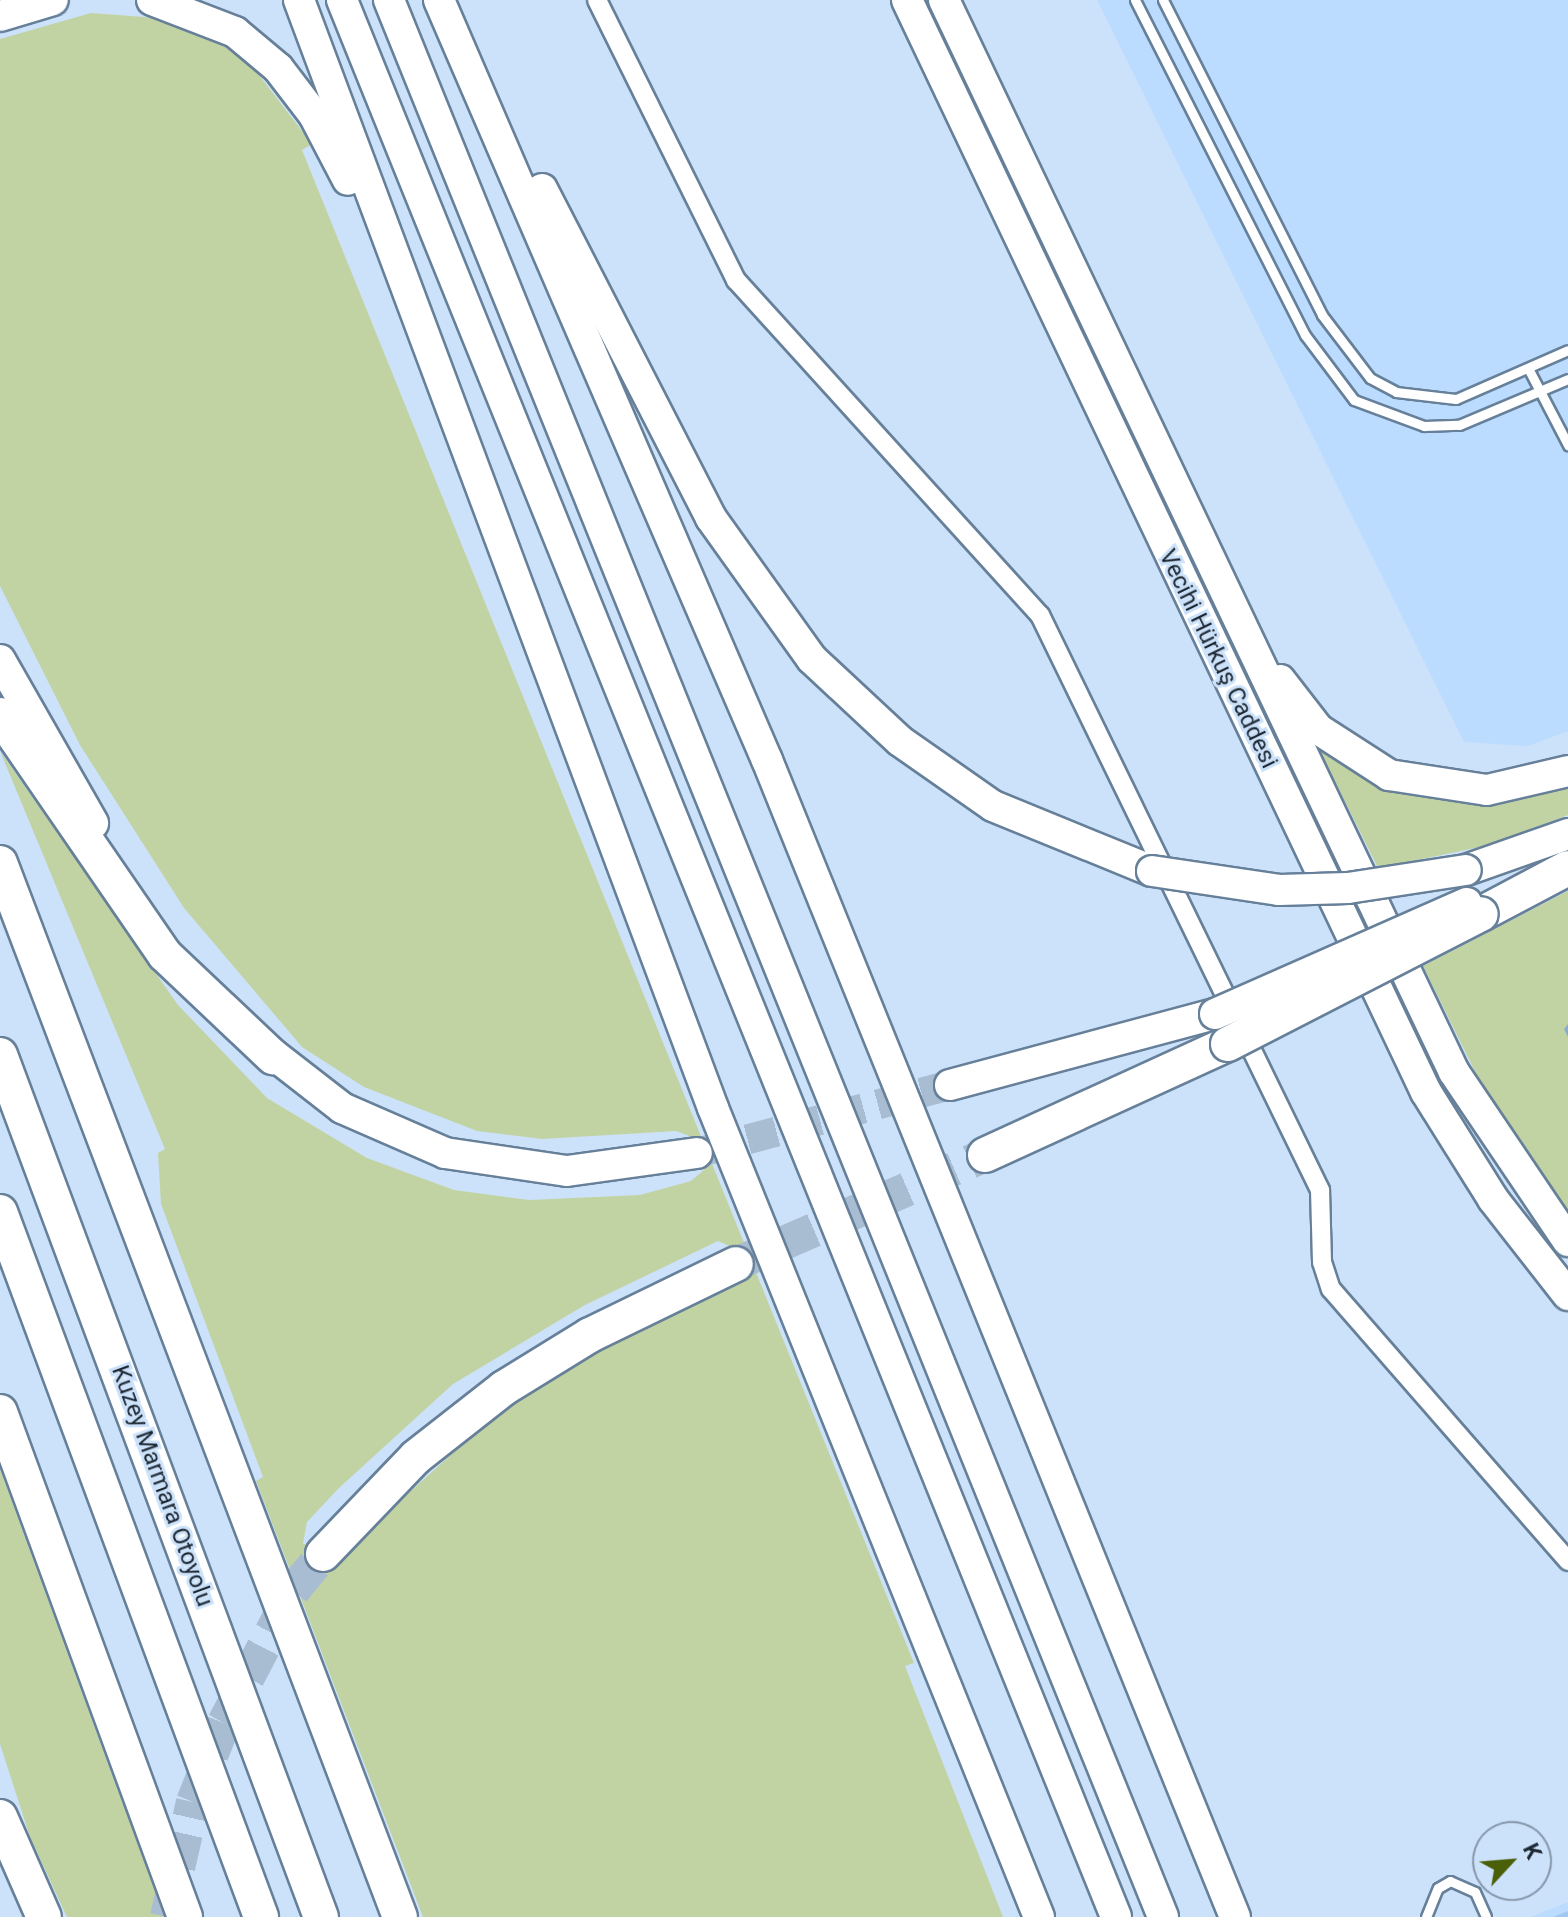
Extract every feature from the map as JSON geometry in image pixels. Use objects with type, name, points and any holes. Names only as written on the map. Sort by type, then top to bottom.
[{"type":"highway","points":[[0,715],[165,955],[273,1057]]},
{"type":"highway","points":[[0,863],[400,1917]]},
{"type":"highway","points":[[985,1155],[1222,1029],[1477,907],[1568,868]]},
{"type":"highway","name":"Kuzey Marmara Otoyolu","points":[[0,1055],[321,1917]]},
{"type":"highway","points":[[0,1212],[261,1917]]},
{"type":"highway","points":[[323,1554],[416,1457],[504,1388],[590,1335],[736,1264]]},
{"type":"highway","points":[[0,1412],[185,1917]]},
{"type":"highway","points":[[0,1817],[44,1917]]},
{"type":"main road","points":[[0,16],[53,0]]},
{"type":"main road","points":[[152,0],[235,32],[299,92],[331,143],[383,269],[431,351]]},
{"type":"main road","points":[[299,0],[713,1108],[1039,1917]]},
{"type":"main road","points":[[342,0],[1116,1917]]},
{"type":"main road","points":[[389,0],[1163,1917]]},
{"type":"main road","points":[[439,0],[767,760],[1235,1917]]},
{"type":"main road","points":[[451,0],[698,494],[776,617],[849,697],[951,779],[1041,831],[1152,871],[1279,890],[1466,870],[1568,834]]},
{"type":"main road","name":"Vecihi Hürkuş Caddesi","points":[[907,0],[1426,1092],[1493,1199],[1568,1295]]},
{"type":"main road","name":"Vecihi Hürkuş Caddesi","points":[[944,0],[1240,630],[1454,1072],[1568,1241]]},
{"type":"main road","points":[[1240,630],[1318,729],[1389,775],[1487,790],[1568,771]]},
{"type":"main road","points":[[0,660],[52,758],[144,901],[273,1057],[371,1124],[483,1162],[597,1170],[697,1153]]},
{"type":"main road","points":[[1477,907],[1568,853]]},
{"type":"main road","points":[[950,1085],[1222,1029]]},
{"type":"street","points":[[597,0],[736,280],[1040,615],[1320,1190],[1322,1262],[1331,1289],[1568,1561]]},
{"type":"lane","points":[[1135,0],[1305,335],[1354,400],[1424,426],[1459,425],[1568,379]]},
{"type":"lane","points":[[1163,0],[1322,315],[1370,378],[1396,392],[1456,399],[1529,370],[1568,350]]},
{"type":"lane","points":[[1529,370],[1568,445]]},
{"type":"lane","points":[[1426,1917],[1438,1888],[1450,1881],[1475,1892],[1486,1917]]},
{"type":"shaded area","points":[[1097,0],[1568,0],[1568,731],[1528,746],[1464,742]]},
{"type":"shaded area","points":[[1568,1902],[1568,1917],[1531,1917]]},
{"type":"green space","points":[[91,13],[158,18],[208,36],[249,62],[312,144],[302,150],[914,1663],[905,1666],[1003,1917],[423,1917],[256,1481],[263,1477],[161,1204],[158,1153],[165,1149],[0,751],[178,1005],[267,1098],[367,1158],[454,1190],[529,1200],[640,1195],[691,1181],[705,1169],[692,1137],[676,1131],[542,1139],[477,1131],[364,1087],[302,1047],[184,908],[80,745],[0,586],[0,39]],"holes":[[[718,1241],[734,1248],[485,1424],[371,1527],[337,1568],[303,1543],[307,1522],[339,1488],[453,1384],[585,1305]]]},
{"type":"green space","points":[[1318,747],[1355,771],[1568,779],[1568,815],[1485,846],[1378,868]]},
{"type":"green space","points":[[1568,891],[1568,1212],[1488,1098],[1423,966]]},
{"type":"green space","points":[[0,1469],[123,1805],[130,1804],[171,1917],[67,1917],[30,1837],[0,1744]]},
{"type":"building","points":[[1568,1911],[1568,1917],[1553,1917]]},
{"type":"tunnel","points":[[704,1151],[950,1085]]},
{"type":"tunnel","points":[[736,1264],[985,1155]]},
{"type":"tunnel","points":[[167,1917],[193,1802],[224,1723],[293,1591],[323,1554]]}]
